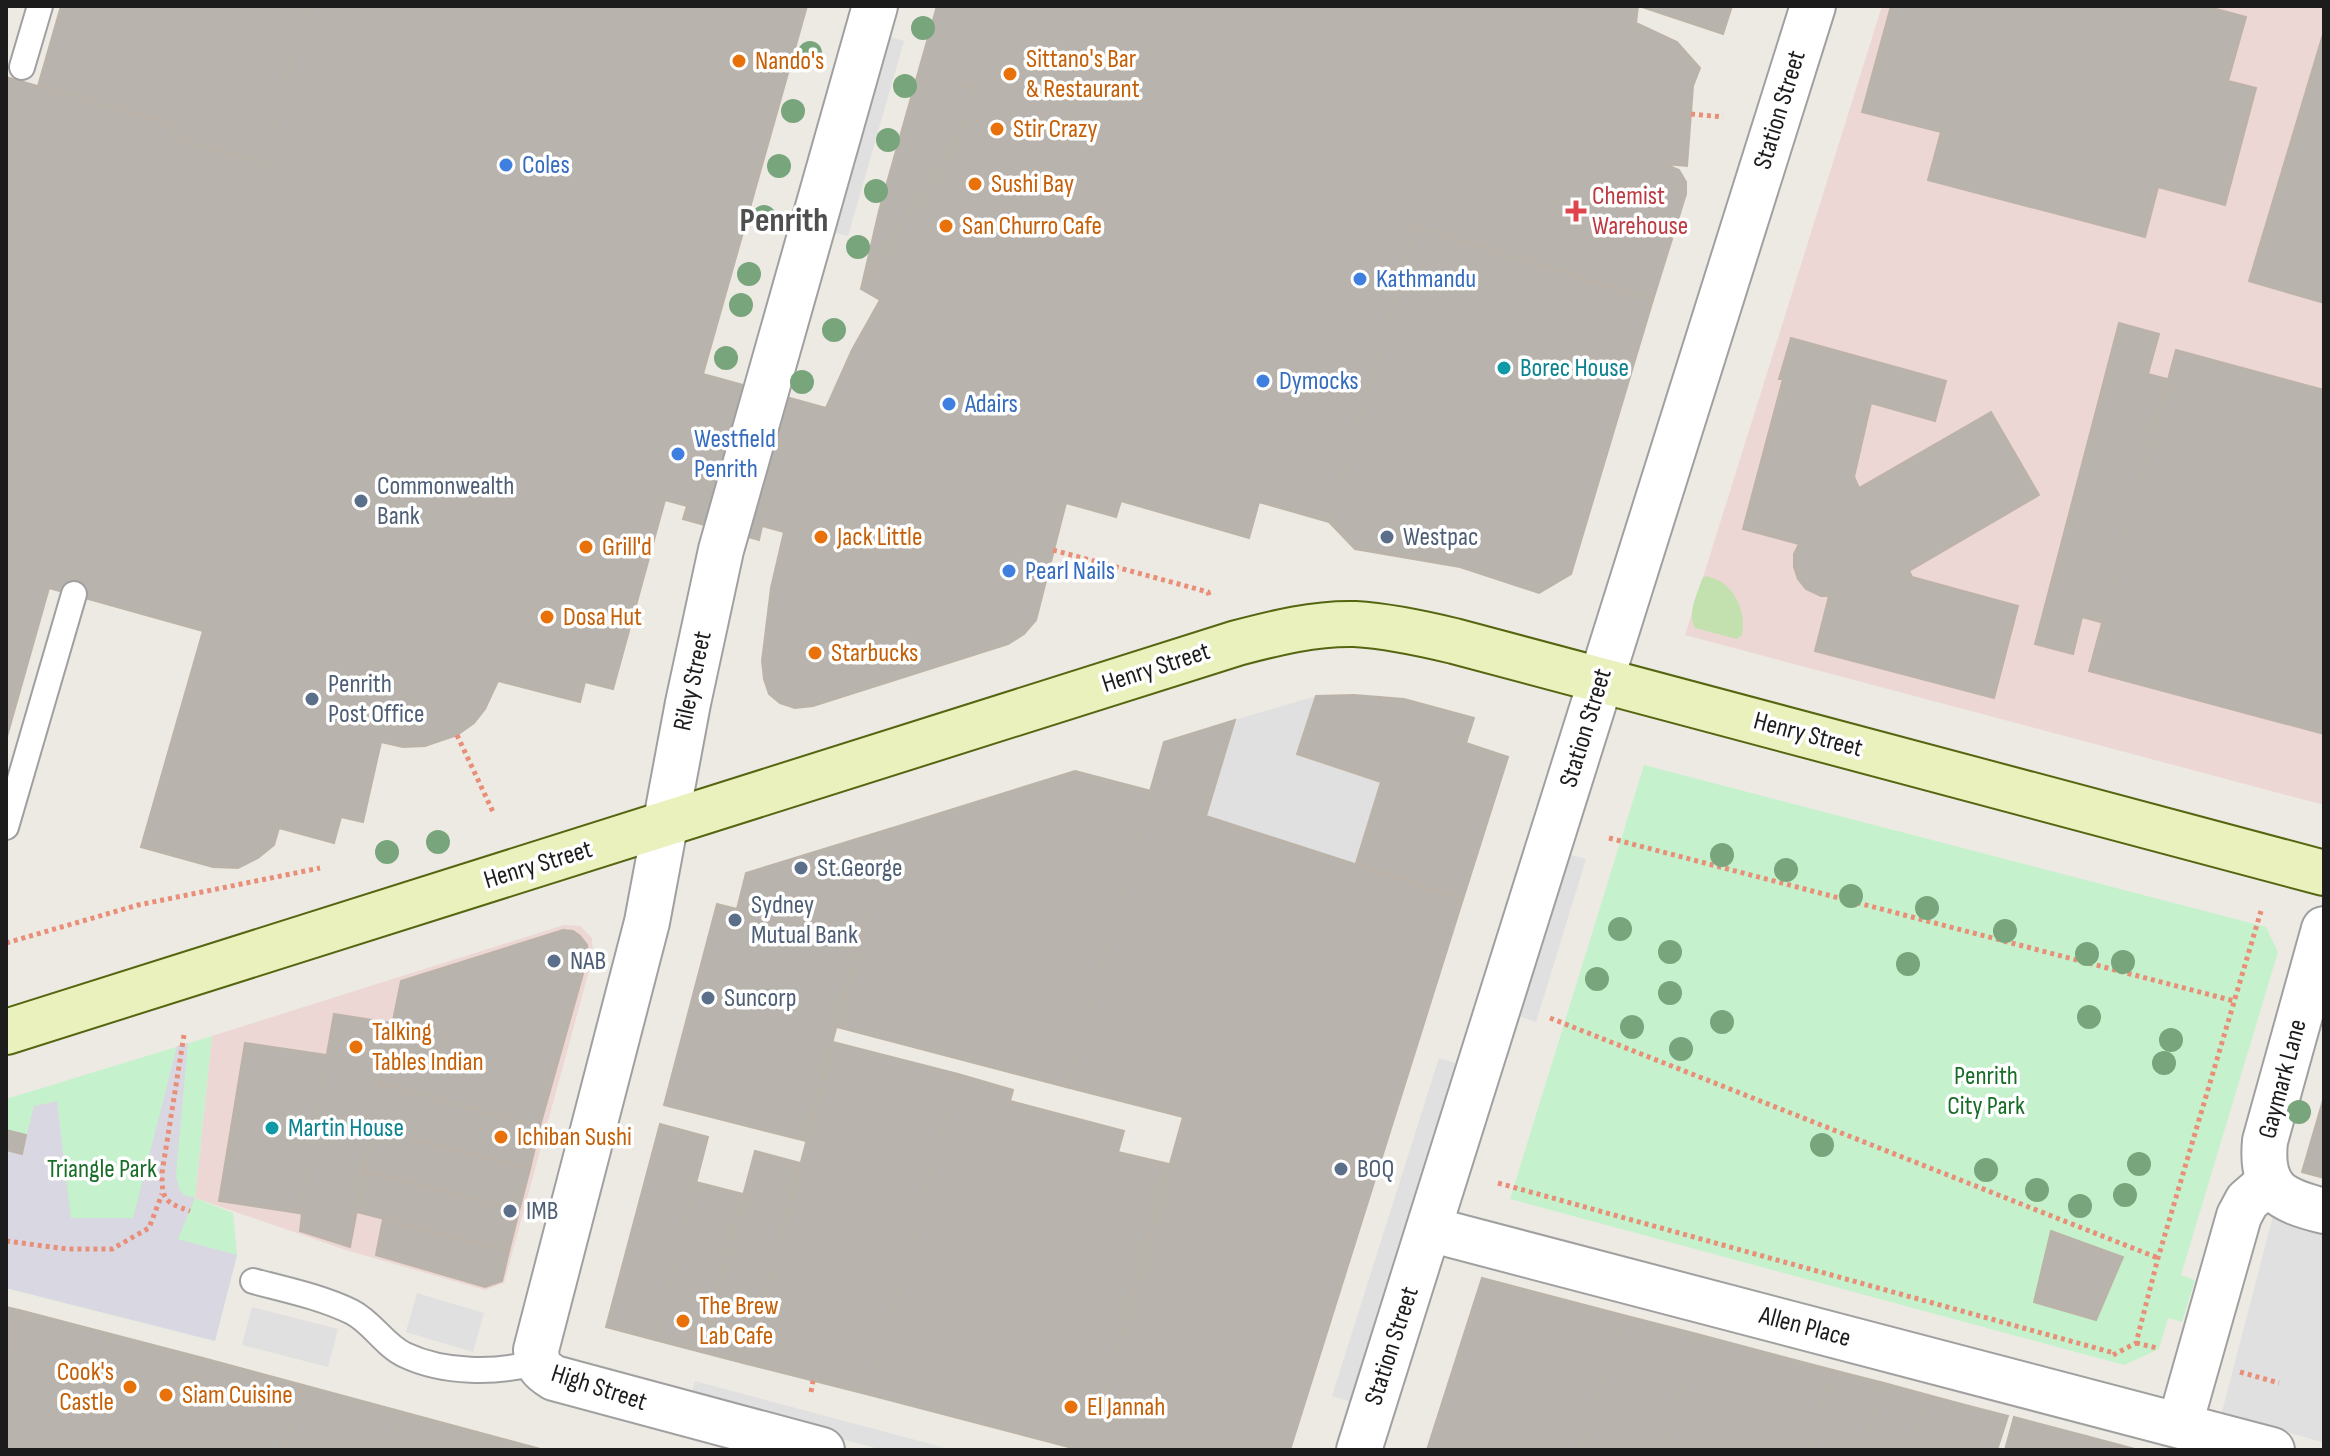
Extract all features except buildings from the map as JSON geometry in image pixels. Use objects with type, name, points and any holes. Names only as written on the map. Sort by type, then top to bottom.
[{"type":"main road","name":"Henry Street","points":[[6,1032],[1237,643],[1313,626],[1353,624],[1396,628],[1601,679],[2324,873]]},
{"type":"street","name":"Riley Street","points":[[537,1362],[536,1350],[543,1319],[647,922],[688,703],[721,550],[875,6]]},
{"type":"street","name":"Station Street","points":[[1359,1450],[1812,11]]},
{"type":"street","name":"Gaymark Lane","points":[[2269,1182],[2263,1161],[2265,1141],[2324,929]]},
{"type":"street","points":[[2180,1424],[2239,1216],[2247,1201],[2269,1182],[2289,1202],[2324,1211]]},
{"type":"street","name":"Allen Place","points":[[1429,1229],[2272,1450]]},
{"type":"street","name":"High Street","points":[[537,1362],[541,1370],[554,1378],[822,1450]]},
{"type":"lane","points":[[22,67],[40,6]]},
{"type":"lane","points":[[6,827],[74,594]]},
{"type":"lane","name":"High Street","points":[[253,1281],[314,1296],[355,1314],[403,1355],[451,1368],[511,1370],[537,1362]]},
{"type":"path","points":[[1691,114],[1723,117]]},
{"type":"path","points":[[1053,550],[1208,592],[1210,599]]},
{"type":"path","points":[[457,735],[494,814]]},
{"type":"path","points":[[1609,838],[2234,1001]]},
{"type":"path","points":[[6,943],[138,905],[320,868]]},
{"type":"path","points":[[1498,1183],[2114,1353],[2136,1343],[2158,1258],[2261,911]]},
{"type":"path","points":[[1550,1018],[2158,1258]]},
{"type":"path","points":[[6,1241],[67,1249],[112,1249],[149,1228],[162,1193],[162,1173],[184,1035]]},
{"type":"path","points":[[162,1193],[170,1204],[190,1211]]},
{"type":"path","points":[[2108,1366],[2114,1353]]},
{"type":"path","points":[[2235,1370],[2279,1383]]},
{"type":"path","points":[[811,1392],[813,1381]]},
{"type":"shaded area","points":[[1882,6],[2324,6],[2324,805],[1685,635]]},
{"type":"shaded area","points":[[887,36],[904,41],[848,236],[831,232]]},
{"type":"shaded area","points":[[1316,696],[1297,754],[1381,782],[1356,863],[1206,816],[1235,720]]},
{"type":"shaded area","points":[[1567,854],[1586,859],[1536,1022],[1518,1016]]},
{"type":"shaded area","points":[[564,925],[580,926],[592,938],[593,956],[504,1283],[485,1290],[346,1250],[195,1198],[212,1036]]},
{"type":"shaded area","points":[[188,1043],[176,1175],[184,1195],[195,1198],[178,1239],[237,1255],[215,1341],[6,1288],[6,1150],[22,1154],[34,1106],[57,1101],[71,1218],[133,1218],[177,1046]]},
{"type":"shaded area","points":[[1439,1058],[1458,1064],[1351,1402],[1332,1396]]},
{"type":"shaded area","points":[[2273,1216],[2324,1229],[2324,1443],[2222,1412]]},
{"type":"shaded area","points":[[417,1293],[484,1313],[473,1352],[406,1332]]},
{"type":"shaded area","points":[[252,1307],[338,1329],[328,1367],[242,1345]]},
{"type":"shaded area","points":[[695,1381],[953,1450],[883,1450],[690,1399]]},
{"type":"green space","points":[[1706,576],[1724,584],[1736,598],[1743,625],[1742,635],[1737,639],[1695,628],[1692,616],[1694,604],[1702,579]]},
{"type":"green space","name":"Penrith City Park","points":[[1644,765],[2266,927],[2278,952],[2181,1275],[2195,1280],[2182,1322],[2168,1318],[2159,1349],[2124,1365],[1510,1199]]},
{"type":"green space","name":"Triangle Park","points":[[212,1036],[195,1198],[233,1213],[237,1255],[215,1341],[6,1288],[6,1099]]},
{"type":"place","name":"Nando's","points":[[739,61]]},
{"type":"place","name":"Sittano's Bar & Restaurant","points":[[1010,74]]},
{"type":"place","name":"Stir Crazy","points":[[997,129]]},
{"type":"place","name":"Coles","points":[[506,165]]},
{"type":"place","name":"Sushi Bay","points":[[975,184]]},
{"type":"place","name":"Chemist Warehouse","points":[[1576,211]]},
{"type":"place","name":"San Churro Cafe","points":[[946,226]]},
{"type":"place","name":"Kathmandu","points":[[1360,279]]},
{"type":"place","name":"Borec House","points":[[1504,368]]},
{"type":"place","name":"Dymocks","points":[[1263,381]]},
{"type":"place","name":"Adairs","points":[[949,404]]},
{"type":"place","name":"Westfield Penrith","points":[[678,454]]},
{"type":"place","name":"Commonwealth Bank","points":[[361,501]]},
{"type":"place","name":"Jack Little","points":[[821,537]]},
{"type":"place","name":"Westpac","points":[[1387,537]]},
{"type":"place","name":"Grill'd","points":[[586,547]]},
{"type":"place","name":"Pearl Nails","points":[[1009,571]]},
{"type":"place","name":"Dosa Hut","points":[[547,617]]},
{"type":"place","name":"Starbucks","points":[[815,653]]},
{"type":"place","name":"Penrith Post Office","points":[[312,699]]},
{"type":"place","name":"St.George","points":[[801,868]]},
{"type":"place","name":"Sydney Mutual Bank","points":[[735,920]]},
{"type":"place","name":"NAB","points":[[554,961]]},
{"type":"place","name":"Suncorp","points":[[708,998]]},
{"type":"place","name":"Talking Tables Indian","points":[[356,1047]]},
{"type":"place","name":"Martin House","points":[[272,1128]]},
{"type":"place","name":"Ichiban Sushi","points":[[501,1137]]},
{"type":"place","name":"BOQ","points":[[1341,1169]]},
{"type":"place","name":"IMB","points":[[510,1211]]},
{"type":"place","name":"The Brew Lab Cafe","points":[[683,1321]]},
{"type":"place","name":"Cook's Castle","points":[[130,1387]]},
{"type":"place","name":"Siam Cuisine","points":[[166,1395]]},
{"type":"place","name":"El Jannah","points":[[1071,1407]]},
{"type":"district","name":"Penrith","points":[[784,220]]}]
